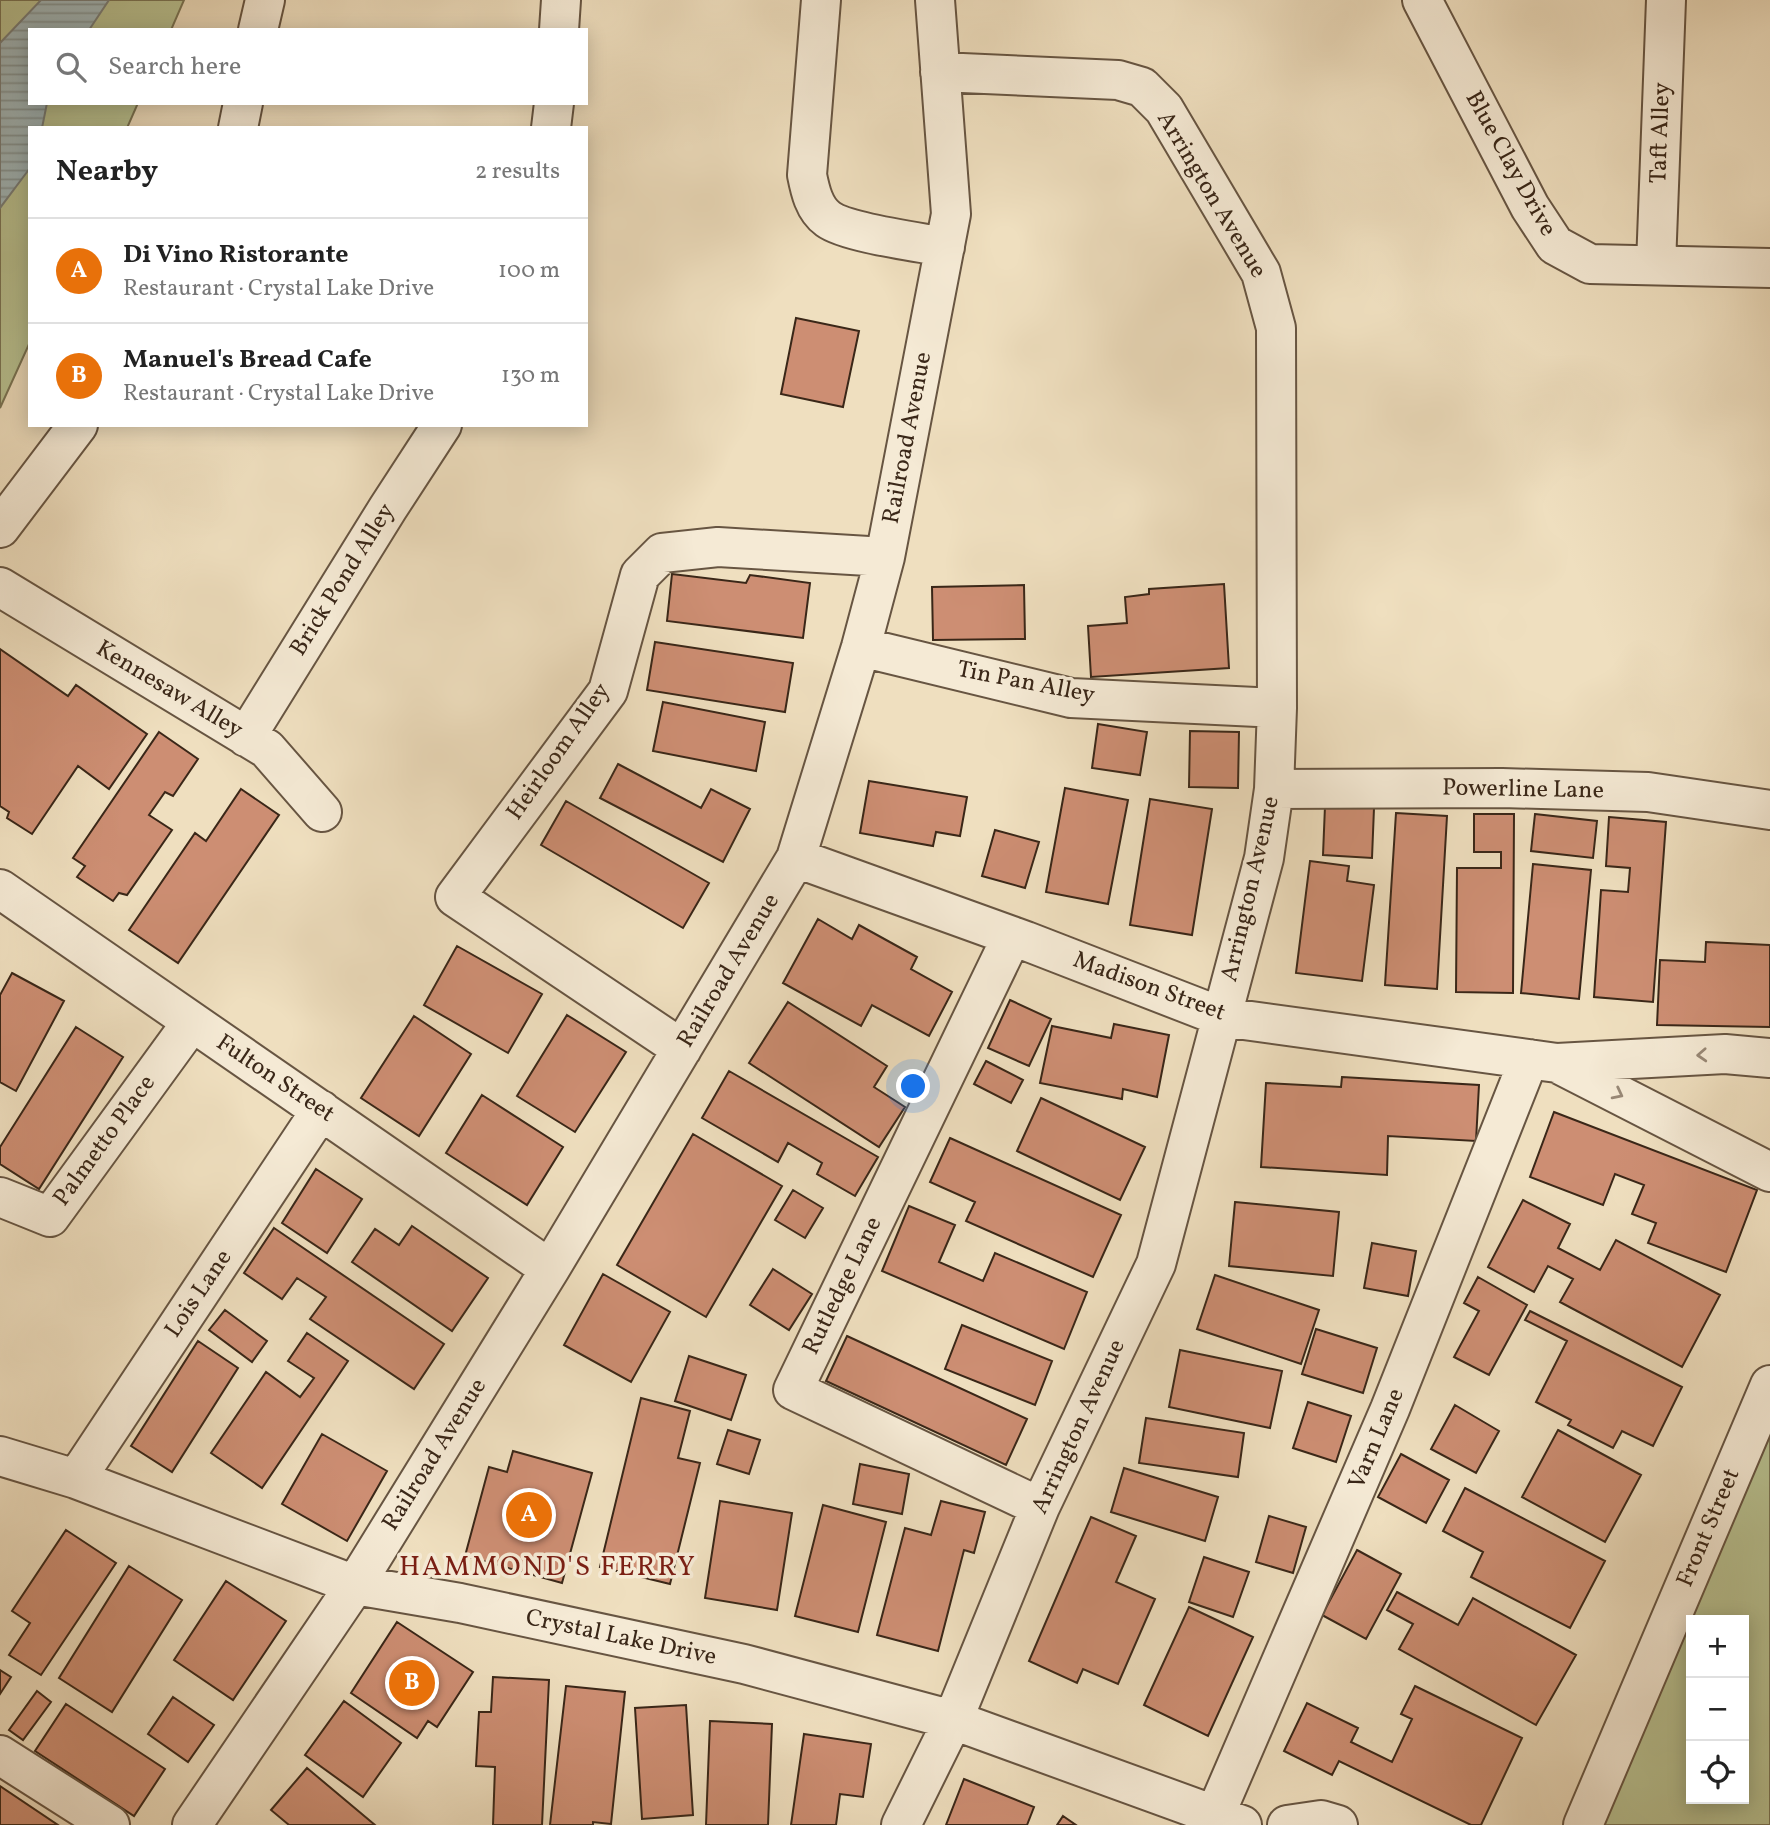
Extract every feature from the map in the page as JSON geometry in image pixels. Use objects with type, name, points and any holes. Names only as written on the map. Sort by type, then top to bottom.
[{"type":"street","points":[[258,28],[265,0]]},
{"type":"street","points":[[559,28],[561,0]]},
{"type":"street","points":[[821,0],[807,175],[810,191],[818,208],[826,218],[847,228],[945,247]]},
{"type":"street","name":"Railroad Avenue","points":[[192,1825],[355,1585],[550,1269],[796,858],[861,647],[885,557],[951,214],[935,0]]},
{"type":"street","name":"Blue Clay Drive","points":[[1422,0],[1530,207],[1555,245],[1590,264],[1770,268]]},
{"type":"street","name":"Taft Alley","points":[[1656,265],[1666,0]]},
{"type":"street","name":"Arrington Avenue","points":[[901,1825],[953,1720],[1040,1507],[1156,1264],[1264,858],[1274,789],[1277,708],[1276,328],[1261,273],[1164,109],[1142,87],[1118,79],[940,72]]},
{"type":"street","points":[[238,126],[243,105]]},
{"type":"street","points":[[551,126],[554,105]]},
{"type":"street","points":[[0,528],[76,427]]},
{"type":"street","name":"Brick Pond Alley","points":[[246,737],[441,427]]},
{"type":"street","name":"Heirloom Alley","points":[[682,1049],[455,897],[608,691],[640,575],[662,553],[718,547],[885,557]]},
{"type":"street","name":"Kennesaw Alley","points":[[0,587],[267,750],[322,812]]},
{"type":"street","name":"Tin Pan Alley","points":[[861,647],[1071,698],[1277,708]]},
{"type":"street","name":"Powerline Lane","points":[[1274,789],[1502,788],[1648,792],[1770,810]]},
{"type":"street","name":"Madison Street","points":[[796,858],[1012,936],[1222,1017],[1543,1061],[1725,1054],[1770,1058]]},
{"type":"street","name":"Fulton Street","points":[[0,889],[550,1269]]},
{"type":"street","name":"Rutledge Lane","points":[[1012,936],[793,1390],[1040,1507]]},
{"type":"street","name":"Palmetto Place","points":[[0,1197],[50,1217],[192,1022]]},
{"type":"street","name":"Madison Street","points":[[1543,1061],[1770,1171]]},
{"type":"street","name":"Varn Lane","points":[[1229,1820],[1390,1409],[1543,1061]]},
{"type":"street","name":"Lois Lane","points":[[76,1479],[321,1110]]},
{"type":"street","name":"Front Street","points":[[1583,1825],[1770,1385]]},
{"type":"street","name":"Crystal Lake Drive","points":[[0,1456],[76,1479],[355,1585],[460,1603],[744,1664],[953,1720],[1229,1820]]},
{"type":"street","points":[[0,1755],[110,1825]]},
{"type":"street","points":[[1287,1825],[1321,1819],[1338,1825]]},
{"type":"green space","points":[[0,0],[184,0],[172,28],[28,28],[28,105],[137,105],[128,126],[28,126],[28,346],[0,408]]},
{"type":"green space","points":[[1770,1385],[1770,1825],[1583,1825]]},
{"type":"water","points":[[41,0],[109,0],[90,28],[28,28],[28,105],[47,105],[42,126],[28,126],[28,171],[0,208],[0,43]]},
{"type":"building","points":[[796,318],[859,331],[843,407],[781,394]]},
{"type":"building","points":[[672,574],[746,583],[750,575],[810,583],[803,638],[667,621]]},
{"type":"building","points":[[1224,584],[1229,668],[1091,677],[1088,626],[1127,623],[1125,597],[1149,594],[1149,589]]},
{"type":"building","points":[[1024,585],[1025,639],[933,640],[932,587]]},
{"type":"building","points":[[655,642],[793,663],[785,712],[647,690]]},
{"type":"building","points":[[0,649],[68,696],[76,685],[147,734],[109,789],[78,766],[32,834],[7,818],[9,812],[0,806]]},
{"type":"building","points":[[663,702],[765,722],[756,771],[653,751]]},
{"type":"building","points":[[1098,724],[1147,732],[1140,775],[1092,768]]},
{"type":"building","points":[[1190,731],[1239,732],[1238,788],[1189,787]]},
{"type":"building","points":[[159,732],[198,759],[173,796],[165,792],[149,815],[172,830],[127,895],[119,893],[113,901],[77,877],[85,866],[73,858]]},
{"type":"building","points":[[618,764],[701,808],[711,789],[750,809],[723,862],[600,798]]},
{"type":"building","points":[[869,781],[967,797],[960,836],[936,832],[933,846],[860,833]]},
{"type":"building","points":[[1065,788],[1128,800],[1108,904],[1046,892]]},
{"type":"building","points":[[241,789],[279,815],[178,963],[129,930],[195,833],[206,841]]},
{"type":"building","points":[[1150,799],[1212,809],[1192,935],[1130,925]]},
{"type":"building","points":[[566,801],[709,883],[683,928],[541,845]]},
{"type":"building","points":[[1325,806],[1374,808],[1372,858],[1323,855]]},
{"type":"building","points":[[1396,813],[1447,816],[1437,989],[1385,985]]},
{"type":"building","points":[[1474,814],[1514,814],[1513,993],[1456,992],[1457,868],[1501,868],[1501,852],[1474,852]]},
{"type":"building","points":[[1535,814],[1597,821],[1593,858],[1531,851]]},
{"type":"building","points":[[1609,817],[1666,822],[1653,1002],[1594,997],[1601,890],[1628,892],[1630,868],[1606,866]]},
{"type":"building","points":[[995,830],[1039,842],[1025,888],[982,876]]},
{"type":"building","points":[[1310,861],[1349,866],[1347,881],[1374,885],[1362,981],[1296,973]]},
{"type":"building","points":[[1533,864],[1591,870],[1579,999],[1521,993]]},
{"type":"building","points":[[818,919],[852,939],[859,925],[917,957],[911,969],[952,992],[929,1036],[872,1005],[861,1026],[783,983]]},
{"type":"building","points":[[1706,942],[1770,945],[1770,1027],[1657,1025],[1660,960],[1705,962]]},
{"type":"building","points":[[457,946],[542,994],[508,1053],[424,1005]]},
{"type":"building","points":[[12,973],[64,1001],[16,1091],[0,1082],[0,995]]},
{"type":"building","points":[[1010,1000],[1051,1019],[1029,1066],[988,1048]]},
{"type":"building","points":[[788,1002],[887,1066],[874,1087],[905,1107],[879,1147],[749,1063]]},
{"type":"building","points":[[567,1015],[626,1052],[575,1132],[517,1096]]},
{"type":"building","points":[[414,1016],[471,1054],[419,1136],[361,1098]]},
{"type":"building","points":[[1114,1024],[1169,1035],[1157,1097],[1123,1089],[1122,1099],[1040,1083],[1052,1026],[1111,1038]]},
{"type":"building","points":[[76,1027],[123,1057],[39,1189],[0,1164],[0,1147]]},
{"type":"building","points":[[986,1061],[1023,1080],[1011,1103],[974,1084]]},
{"type":"building","points":[[729,1071],[878,1157],[855,1196],[817,1174],[822,1163],[788,1143],[778,1162],[702,1118]]},
{"type":"building","points":[[1342,1077],[1479,1085],[1476,1141],[1388,1136],[1387,1175],[1261,1167],[1266,1083],[1341,1087]]},
{"type":"building","points":[[482,1095],[563,1147],[527,1205],[446,1153]]},
{"type":"building","points":[[1041,1098],[1145,1147],[1120,1200],[1017,1151]]},
{"type":"building","points":[[1554,1112],[1757,1190],[1726,1272],[1648,1243],[1656,1223],[1632,1214],[1644,1185],[1615,1174],[1603,1205],[1530,1177]]},
{"type":"building","points":[[693,1134],[782,1186],[706,1317],[617,1265]]},
{"type":"building","points":[[950,1138],[1121,1215],[1093,1277],[966,1221],[975,1202],[930,1182]]},
{"type":"building","points":[[316,1169],[362,1199],[327,1253],[282,1223]]},
{"type":"building","points":[[793,1190],[823,1208],[805,1238],[775,1220]]},
{"type":"building","points":[[1523,1200],[1570,1224],[1558,1248],[1600,1270],[1616,1240],[1720,1295],[1682,1367],[1560,1302],[1573,1279],[1548,1266],[1534,1292],[1488,1267]]},
{"type":"building","points":[[1235,1202],[1339,1212],[1333,1276],[1229,1266]]},
{"type":"building","points":[[909,1206],[955,1225],[939,1262],[983,1281],[995,1253],[1087,1292],[1064,1349],[882,1271]]},
{"type":"building","points":[[412,1226],[488,1278],[452,1331],[352,1262],[375,1229],[399,1245]]},
{"type":"building","points":[[274,1228],[444,1344],[414,1389],[310,1319],[326,1297],[297,1278],[282,1299],[244,1273]]},
{"type":"building","points":[[1372,1243],[1416,1251],[1408,1296],[1364,1288]]},
{"type":"building","points":[[773,1269],[812,1294],[789,1330],[750,1305]]},
{"type":"building","points":[[603,1274],[670,1312],[631,1382],[564,1345]]},
{"type":"building","points":[[1215,1275],[1319,1310],[1301,1364],[1197,1329]]},
{"type":"building","points":[[1478,1277],[1527,1305],[1489,1375],[1454,1357],[1479,1311],[1464,1303]]},
{"type":"building","points":[[225,1310],[267,1341],[252,1362],[209,1330]]},
{"type":"building","points":[[1530,1311],[1682,1387],[1653,1446],[1622,1431],[1613,1448],[1568,1425],[1571,1420],[1536,1402],[1567,1341],[1525,1320]]},
{"type":"building","points":[[962,1325],[1052,1361],[1035,1405],[945,1369]]},
{"type":"building","points":[[1316,1329],[1377,1348],[1363,1393],[1302,1374]]},
{"type":"building","points":[[307,1333],[348,1361],[262,1488],[211,1453],[266,1372],[300,1397],[314,1378],[288,1361]]},
{"type":"building","points":[[847,1336],[1027,1419],[1006,1465],[826,1381]]},
{"type":"building","points":[[198,1341],[238,1368],[172,1472],[131,1446]]},
{"type":"building","points":[[1180,1350],[1282,1371],[1270,1428],[1169,1407]]},
{"type":"building","points":[[689,1356],[746,1375],[731,1420],[675,1401]]},
{"type":"building","points":[[641,1398],[690,1411],[678,1458],[700,1463],[670,1584],[600,1567]]},
{"type":"building","points":[[1308,1402],[1351,1416],[1336,1462],[1293,1448]]},
{"type":"building","points":[[1455,1405],[1499,1431],[1476,1473],[1431,1449]]},
{"type":"building","points":[[1146,1418],[1244,1433],[1238,1477],[1139,1463]]},
{"type":"building","points":[[728,1430],[760,1440],[749,1474],[717,1464]]},
{"type":"building","points":[[1558,1430],[1641,1475],[1605,1542],[1522,1497]]},
{"type":"building","points":[[322,1434],[387,1471],[347,1541],[282,1504]]},
{"type":"building","points":[[513,1451],[592,1473],[562,1583],[465,1556],[489,1467],[507,1472]]},
{"type":"building","points":[[1401,1454],[1449,1480],[1426,1523],[1378,1497]]},
{"type":"building","points":[[860,1464],[909,1474],[902,1514],[853,1504]]},
{"type":"building","points":[[1124,1468],[1218,1497],[1205,1541],[1111,1512]]},
{"type":"building","points":[[1465,1488],[1605,1561],[1570,1628],[1471,1577],[1483,1552],[1443,1531]]},
{"type":"building","points":[[720,1501],[792,1513],[777,1610],[705,1598]]},
{"type":"building","points":[[941,1501],[985,1512],[974,1553],[964,1550],[938,1651],[877,1635],[905,1528],[931,1535]]},
{"type":"building","points":[[823,1505],[886,1522],[858,1632],[795,1616]]},
{"type":"building","points":[[1269,1516],[1306,1527],[1293,1573],[1256,1562]]},
{"type":"building","points":[[1091,1517],[1136,1536],[1116,1582],[1155,1599],[1118,1684],[1083,1669],[1077,1683],[1029,1661]]},
{"type":"building","points":[[66,1530],[116,1563],[41,1675],[9,1655],[30,1623],[12,1611]]},
{"type":"building","points":[[1357,1550],[1401,1574],[1366,1639],[1322,1615]]},
{"type":"building","points":[[1204,1557],[1249,1572],[1233,1617],[1189,1602]]},
{"type":"building","points":[[129,1566],[182,1600],[112,1712],[59,1678]]},
{"type":"building","points":[[226,1581],[286,1621],[233,1700],[174,1660]]},
{"type":"building","points":[[1397,1592],[1458,1625],[1473,1598],[1576,1655],[1536,1725],[1399,1649],[1413,1624],[1387,1610]]},
{"type":"building","points":[[1189,1607],[1253,1637],[1208,1736],[1144,1705]]},
{"type":"building","points":[[397,1622],[473,1672],[437,1727],[428,1721],[417,1738],[351,1693]]},
{"type":"building","points":[[0,1670],[11,1677],[0,1694]]},
{"type":"building","points":[[493,1677],[549,1680],[542,1825],[493,1825],[495,1767],[476,1766],[479,1712],[491,1712]]},
{"type":"building","points":[[566,1686],[625,1692],[611,1824],[593,1822],[593,1825],[550,1825]]},
{"type":"building","points":[[1415,1686],[1522,1738],[1481,1825],[1471,1825],[1339,1761],[1332,1775],[1284,1751],[1307,1703],[1358,1728],[1351,1742],[1392,1762],[1412,1719],[1401,1714]]},
{"type":"building","points":[[37,1691],[51,1702],[23,1740],[9,1730]]},
{"type":"building","points":[[173,1697],[214,1725],[188,1762],[148,1734]]},
{"type":"building","points":[[344,1701],[401,1743],[363,1797],[305,1755]]},
{"type":"building","points":[[66,1704],[165,1769],[134,1816],[35,1751]]},
{"type":"building","points":[[686,1705],[693,1815],[642,1819],[635,1708]]},
{"type":"building","points":[[710,1721],[772,1724],[768,1825],[706,1825]]},
{"type":"building","points":[[804,1734],[871,1744],[863,1797],[840,1794],[836,1825],[791,1825]]},
{"type":"building","points":[[307,1768],[375,1825],[289,1825],[271,1810]]},
{"type":"building","points":[[964,1779],[1034,1807],[1027,1825],[946,1825]]},
{"type":"building","points":[[0,1786],[58,1825],[0,1825]]},
{"type":"building","points":[[1063,1816],[1076,1825],[1057,1825]]},
{"type":"place","name":"Di Vino Ristorante","points":[[529,1515]]},
{"type":"place","name":"Manuel's Bread Cafe","points":[[412,1683]]},
{"type":"district","name":"HAMMOND'S FERRY","points":[[548,1567]]}]
